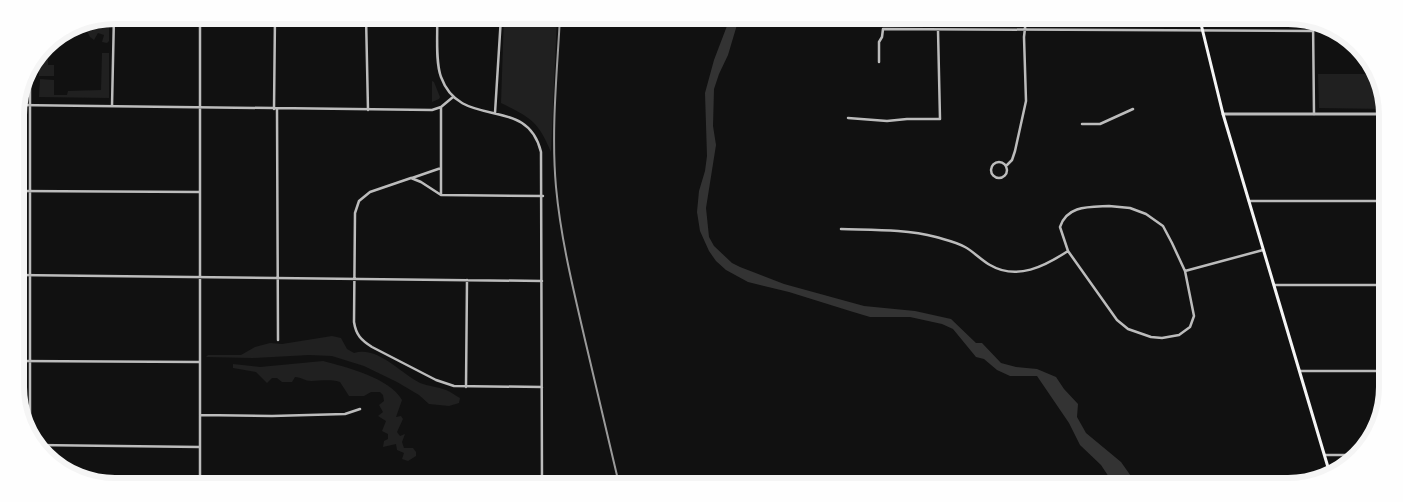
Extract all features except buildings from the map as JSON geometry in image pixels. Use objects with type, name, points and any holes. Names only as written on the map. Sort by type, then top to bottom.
[{"type":"main road","points":[[1201,24],[1223,114],[1328,469]]},
{"type":"street","points":[[112,106],[114,24]]},
{"type":"street","points":[[200,24],[200,478]]},
{"type":"street","points":[[275,24],[278,340]]},
{"type":"street","points":[[366,24],[368,110]]},
{"type":"street","points":[[437,24],[439,72],[446,89],[470,108],[516,119],[530,131],[538,143],[541,152],[542,478]]},
{"type":"street","points":[[495,113],[501,24]]},
{"type":"street","points":[[1006,166],[1000,162],[995,162],[990,168],[991,174],[995,178],[1001,178],[1006,174],[1006,166],[1012,160],[1026,101],[1025,24]]},
{"type":"street","points":[[1313,27],[1314,115]]},
{"type":"street","points":[[880,62],[880,42],[883,29],[1313,31]]},
{"type":"street","points":[[848,118],[887,121],[940,119],[938,29]]},
{"type":"street","points":[[30,84],[30,420]]},
{"type":"street","points":[[24,106],[432,110],[441,106],[453,96]]},
{"type":"street","points":[[441,106],[441,195]]},
{"type":"street","points":[[1082,124],[1108,122],[1133,109]]},
{"type":"street","points":[[1223,114],[1379,114]]},
{"type":"street","points":[[441,168],[370,192],[359,201],[355,213],[354,322],[359,337],[372,347],[436,380],[454,386],[466,388],[542,387]]},
{"type":"street","points":[[411,178],[441,195],[542,196]]},
{"type":"street","points":[[24,191],[200,192]]},
{"type":"street","points":[[1249,201],[1379,202]]},
{"type":"street","points":[[1109,206],[1130,208],[1146,214],[1163,226],[1185,271],[1194,316],[1192,322],[1185,332],[1162,338],[1151,337],[1128,329],[1117,320],[1068,250],[1060,227],[1067,214],[1081,208],[1109,206]]},
{"type":"street","points":[[841,229],[884,230],[934,236],[960,245],[988,264],[1002,271],[1010,272],[1021,272],[1041,267],[1068,250]]},
{"type":"street","points":[[1185,271],[1263,250]]},
{"type":"street","points":[[24,275],[355,280],[542,280]]},
{"type":"street","points":[[466,388],[467,280]]},
{"type":"street","points":[[1274,285],[1379,285]]},
{"type":"street","points":[[24,361],[199,362]]},
{"type":"street","points":[[1300,371],[1379,371]]},
{"type":"street","points":[[199,415],[345,414],[360,409]]},
{"type":"street","points":[[45,446],[200,447]]},
{"type":"street","points":[[1324,455],[1349,455]]},
{"type":"shaded area","points":[[109,24],[109,41],[107,43],[102,42],[104,35],[98,33],[94,40],[86,29],[97,25]]},
{"type":"shaded area","points":[[504,24],[557,24],[551,152],[542,133],[532,121],[501,103]]},
{"type":"shaded area","points":[[728,24],[737,24],[728,55],[714,89],[713,126],[716,145],[706,208],[709,237],[714,246],[732,263],[784,284],[864,306],[915,311],[951,319],[976,343],[982,343],[1001,363],[1037,369],[1056,377],[1078,404],[1077,417],[1086,433],[1121,462],[1132,478],[1110,478],[1101,465],[1080,445],[1069,423],[1037,376],[1010,376],[997,370],[984,359],[976,357],[953,329],[942,324],[910,317],[870,317],[789,292],[748,282],[726,270],[716,261],[700,231],[697,212],[699,191],[707,156],[705,93],[714,60]]},
{"type":"shaded area","points":[[48,53],[48,65],[54,65],[54,76],[39,76],[39,64]]},
{"type":"shaded area","points":[[102,53],[109,53],[109,98],[39,97],[40,79],[54,80],[54,95],[67,95],[68,91],[101,90]]},
{"type":"shaded area","points":[[1318,74],[1370,74],[1376,91],[1378,109],[1319,108]]},
{"type":"shaded area","points":[[432,81],[440,97],[432,102]]},
{"type":"shaded area","points":[[332,336],[341,338],[347,349],[354,353],[372,353],[420,383],[450,392],[460,398],[459,403],[449,406],[429,404],[419,395],[397,382],[364,366],[332,356],[206,357],[208,355],[241,355],[255,347],[270,343],[282,344]]},
{"type":"shaded area","points":[[323,361],[367,374],[388,385],[396,392],[402,400],[396,417],[401,416],[403,419],[397,432],[400,436],[405,434],[402,442],[404,448],[413,448],[416,456],[408,461],[402,459],[404,453],[397,450],[396,444],[383,447],[384,441],[388,439],[388,434],[382,431],[386,421],[378,416],[383,412],[379,405],[384,401],[383,395],[380,392],[371,392],[364,396],[349,396],[340,382],[329,380],[309,381],[297,377],[292,382],[282,382],[277,378],[272,378],[267,383],[256,372],[233,368],[233,364],[260,367]]},
{"type":"railway","points":[[560,24],[554,123],[558,207],[573,286],[618,478]]}]
